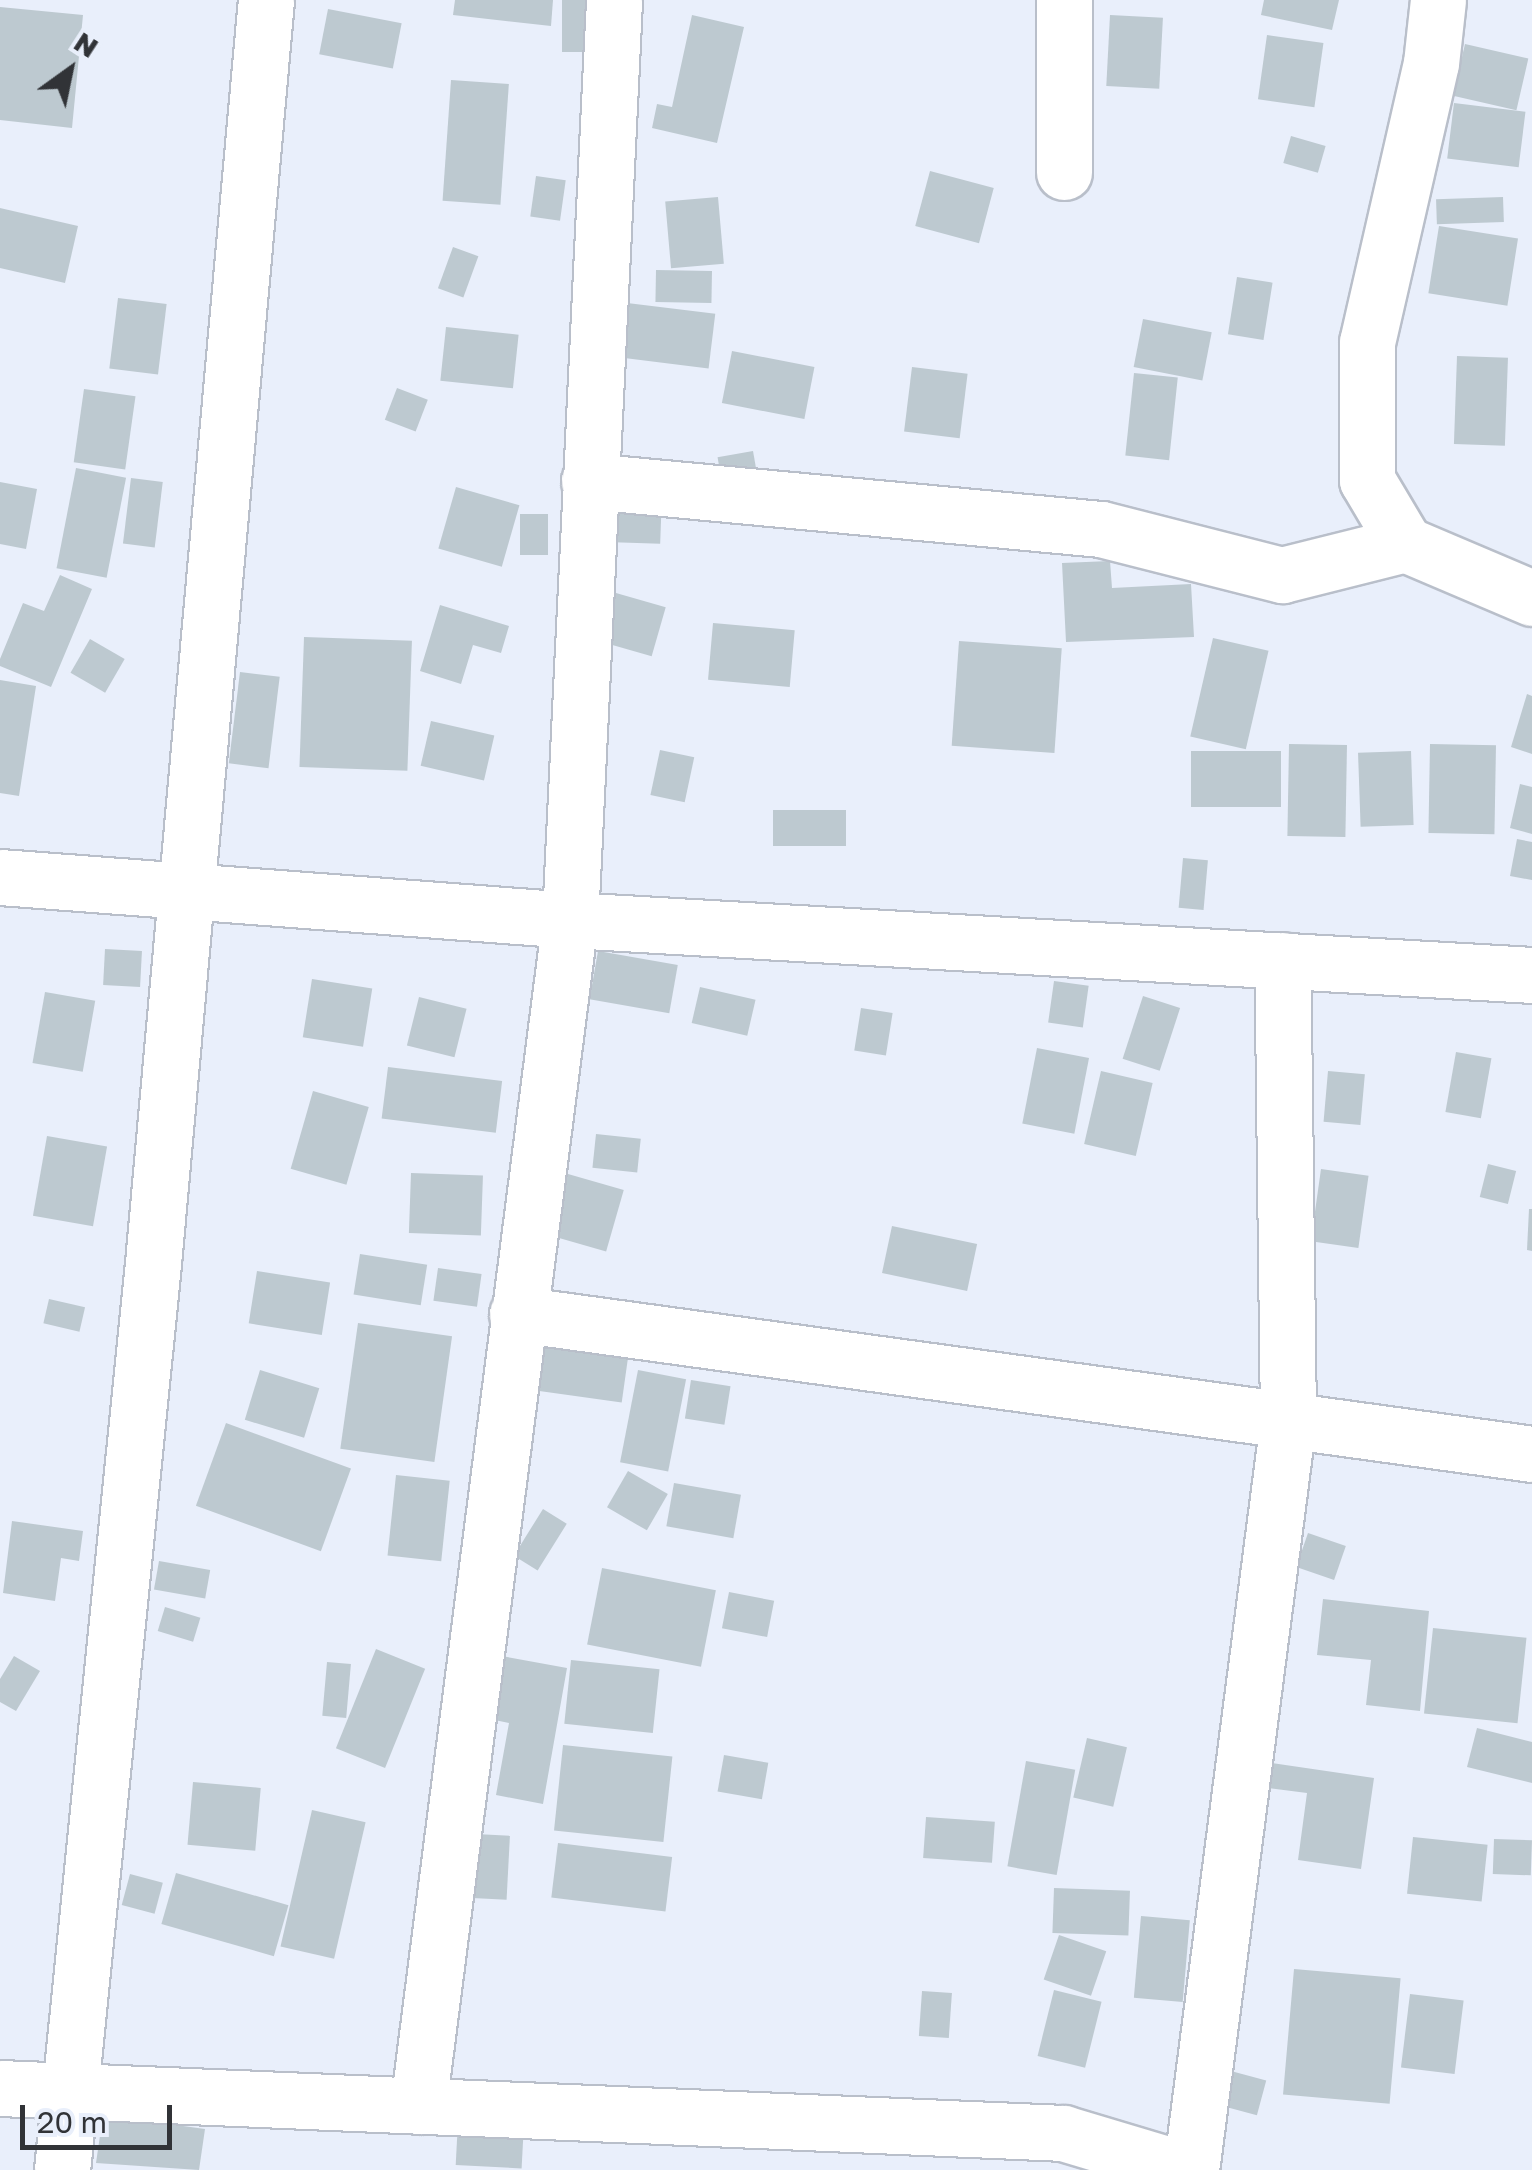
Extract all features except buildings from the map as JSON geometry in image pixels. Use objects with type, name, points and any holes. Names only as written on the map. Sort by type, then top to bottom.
[{"type":"street","points":[[62,2170],[266,0]]},
{"type":"street","points":[[418,2106],[570,920],[614,0]]},
{"type":"street","points":[[1064,0],[1064,172]]},
{"type":"street","points":[[1438,0],[1431,63],[1367,342],[1368,480],[1405,544],[1532,598]]},
{"type":"street","points":[[589,481],[1101,529],[1282,575],[1405,544]]},
{"type":"street","points":[[0,877],[570,920],[1532,975]]},
{"type":"street","points":[[0,2088],[1063,2134],[1188,2170],[1288,1421],[1282,960]]},
{"type":"street","points":[[517,1314],[1532,1454]]}]
